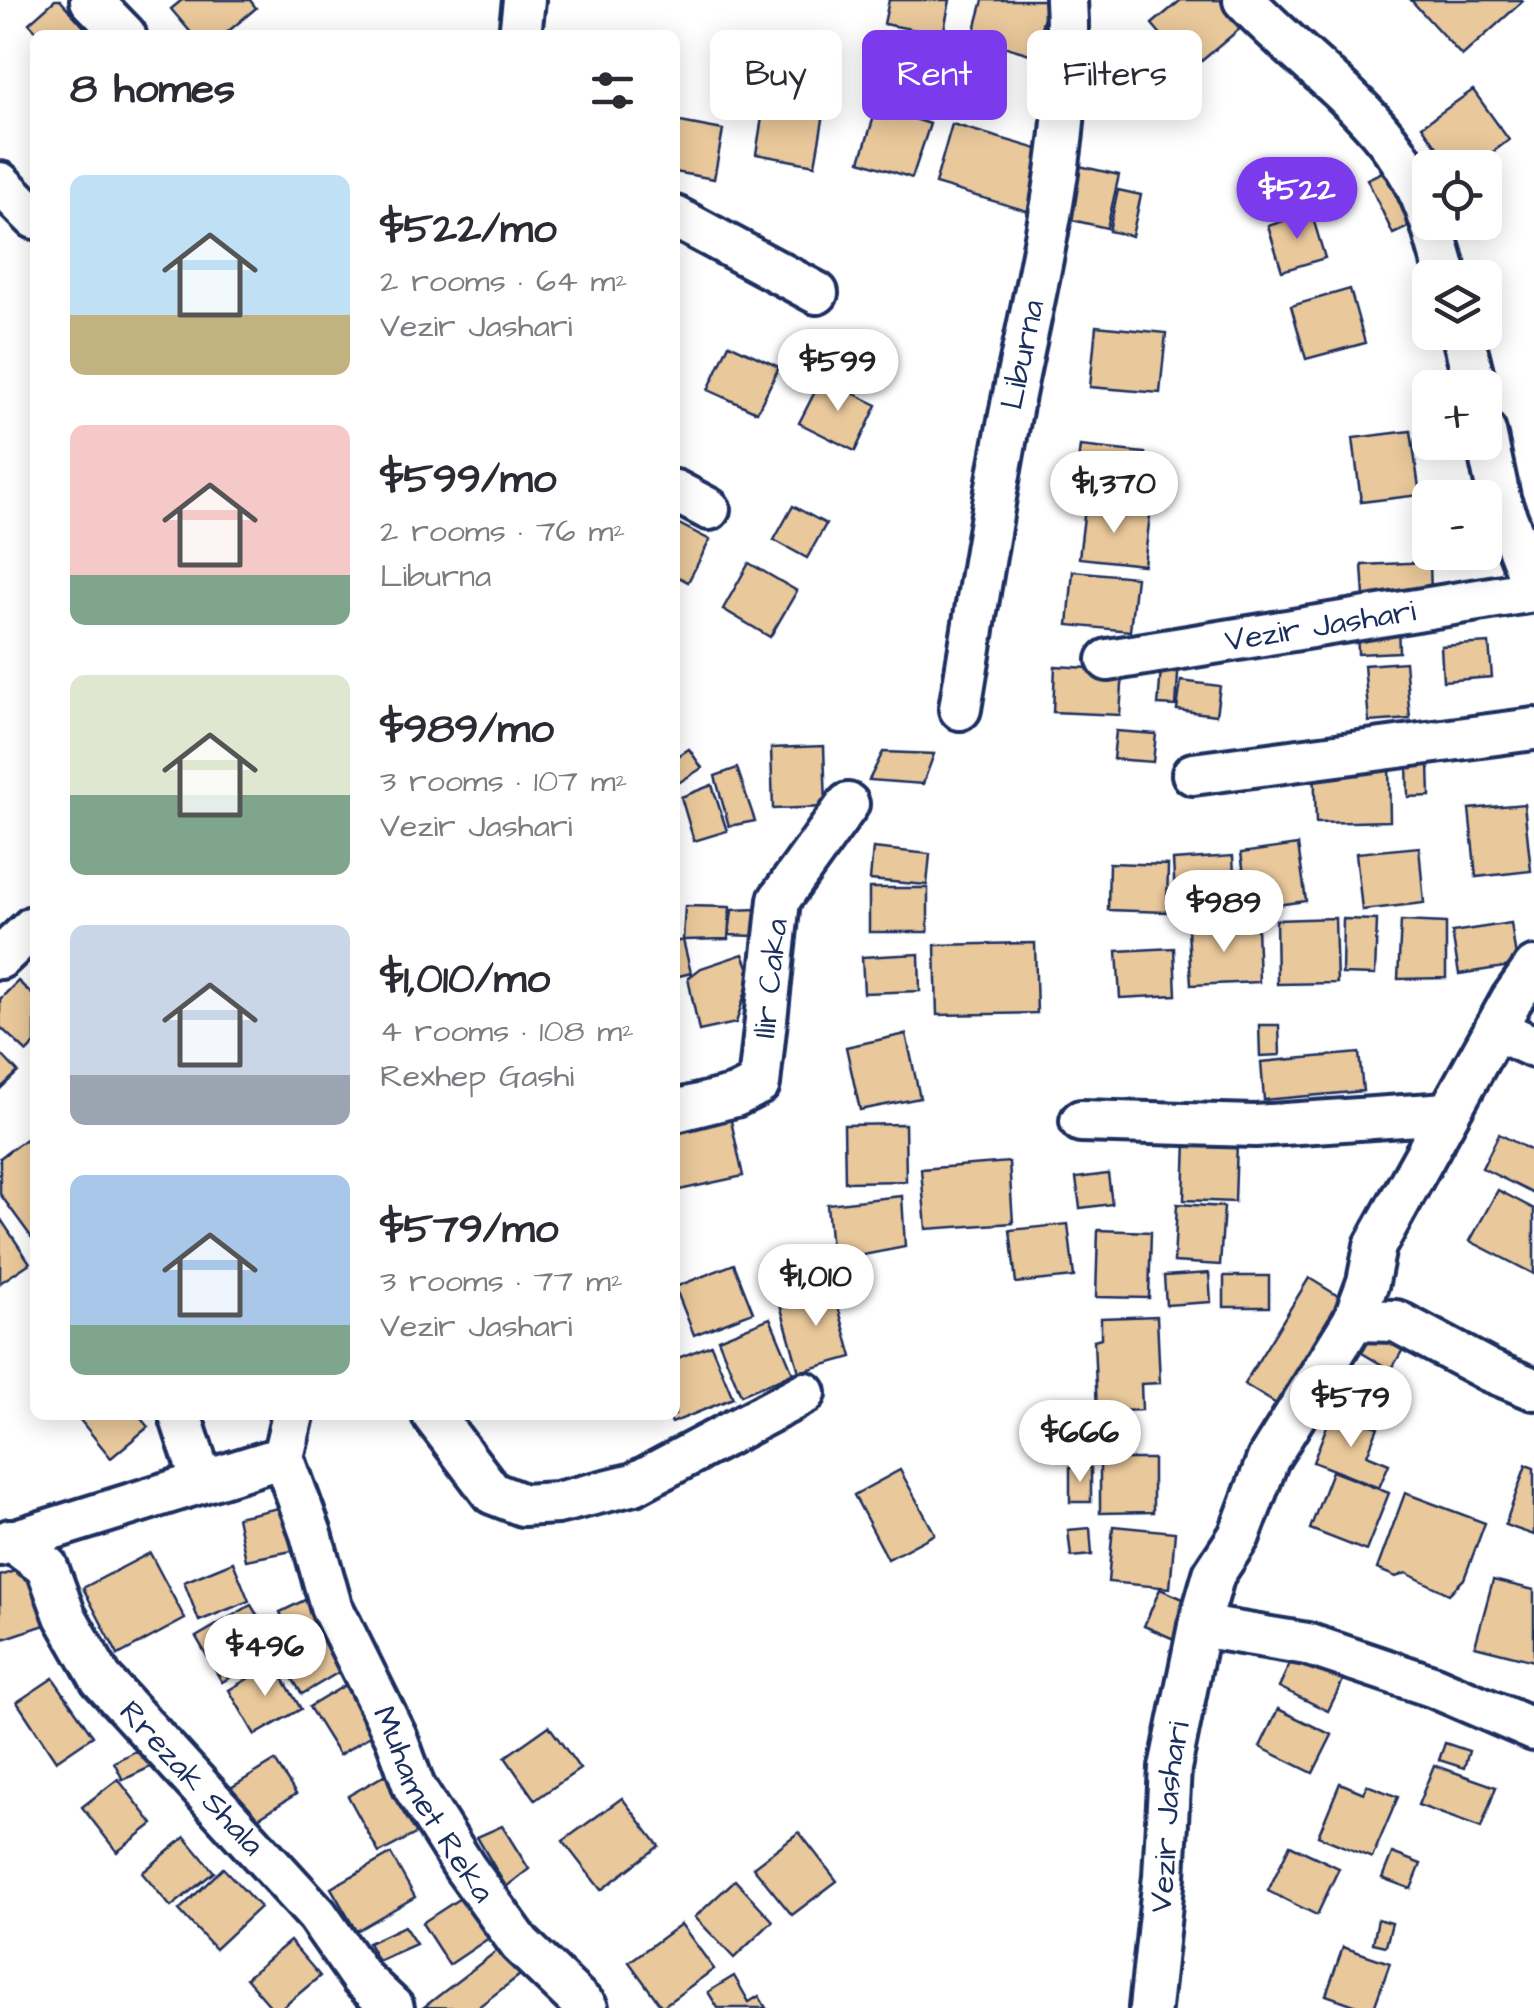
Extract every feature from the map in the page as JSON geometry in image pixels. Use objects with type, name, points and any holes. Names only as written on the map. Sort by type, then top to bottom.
[{"type":"street","points":[[91,0],[120,30]]},
{"type":"street","points":[[521,30],[524,0]]},
{"type":"street","name":"Liburna","points":[[960,709],[1016,386],[1047,244],[1069,51],[1066,0]]},
{"type":"street","points":[[1244,0],[1391,140],[1412,174]]},
{"type":"street","points":[[0,183],[30,213]]},
{"type":"street","points":[[680,220],[818,293]]},
{"type":"street","name":"Vezir Jashari","points":[[1108,660],[1534,588],[1500,502],[1491,460]]},
{"type":"street","points":[[1193,774],[1534,729]]},
{"type":"street","name":"Ilir Caka","points":[[680,1110],[735,1096],[759,1084],[779,900],[848,804]]},
{"type":"street","points":[[0,958],[30,931]]},
{"type":"street","name":"Vezir Jashari","points":[[1150,2008],[1170,1768],[1199,1626],[1214,1574],[1239,1536],[1268,1459],[1354,1320],[1368,1282],[1374,1246],[1495,1029],[1534,968]]},
{"type":"street","points":[[1495,1029],[1534,1047]]},
{"type":"street","points":[[1080,1121],[1255,1126],[1447,1113]]},
{"type":"street","points":[[1354,1320],[1396,1321],[1490,1371],[1534,1389]]},
{"type":"street","points":[[437,1420],[492,1493],[523,1506],[558,1503],[634,1484],[805,1393]]},
{"type":"street","points":[[182,1420],[202,1482]]},
{"type":"street","points":[[5,1542],[283,1457],[292,1420]]},
{"type":"street","name":"Muhamet Reka","points":[[283,1457],[311,1534],[331,1606],[396,1737],[414,1786],[465,1868],[520,1944],[587,2008]]},
{"type":"street","name":"Rrezak Shala","points":[[5,1542],[48,1567],[66,1616],[101,1679],[317,1915],[361,1978],[392,2008]]},
{"type":"street","points":[[1199,1626],[1307,1644],[1432,1686],[1534,1730]]},
{"type":"building","points":[[60,0],[87,30],[35,30],[29,23]]},
{"type":"building","points":[[182,0],[250,0],[256,8],[230,30],[189,30],[171,9]]},
{"type":"building","points":[[889,0],[950,0],[944,30],[884,24]]},
{"type":"building","points":[[983,0],[1049,0],[1040,30],[1027,30],[1027,53],[1007,47],[1007,30],[975,30]]},
{"type":"building","points":[[1181,0],[1220,0],[1243,26],[1202,61],[1202,30],[1157,30],[1152,24]]},
{"type":"building","points":[[1411,0],[1522,0],[1523,1],[1462,56]]},
{"type":"building","points":[[1473,90],[1509,140],[1495,150],[1439,150],[1422,126]]},
{"type":"building","points":[[762,120],[823,120],[815,165],[756,154]]},
{"type":"building","points":[[873,120],[918,120],[930,124],[912,178],[860,161]]},
{"type":"building","points":[[680,122],[723,130],[714,179],[680,173]]},
{"type":"building","points":[[952,124],[1051,153],[1034,213],[935,184]]},
{"type":"building","points":[[1075,165],[1119,175],[1107,228],[1063,218]]},
{"type":"building","points":[[1391,168],[1412,212],[1412,225],[1393,234],[1367,179]]},
{"type":"building","points":[[1118,190],[1141,195],[1132,236],[1109,231]]},
{"type":"building","points":[[1311,212],[1325,258],[1282,271],[1268,226]]},
{"type":"building","points":[[1350,289],[1365,343],[1306,359],[1291,306]]},
{"type":"building","points":[[1096,326],[1166,333],[1160,393],[1090,387]]},
{"type":"building","points":[[729,344],[779,367],[757,412],[708,390]]},
{"type":"building","points":[[822,378],[877,405],[855,451],[799,423]]},
{"type":"building","points":[[1411,431],[1412,460],[1418,480],[1412,480],[1412,496],[1361,502],[1353,438]]},
{"type":"building","points":[[1080,446],[1145,453],[1139,505],[1074,498]]},
{"type":"building","points":[[793,506],[826,524],[807,558],[774,540]]},
{"type":"building","points":[[1085,508],[1150,515],[1144,565],[1079,558]]},
{"type":"building","points":[[680,525],[710,540],[688,582],[680,578]]},
{"type":"building","points":[[749,563],[797,591],[770,637],[723,609]]},
{"type":"building","points":[[1412,563],[1412,570],[1430,570],[1431,595],[1364,597],[1362,565]]},
{"type":"building","points":[[1073,571],[1136,577],[1130,631],[1068,625]]},
{"type":"building","points":[[1398,623],[1399,652],[1358,654],[1357,624]]},
{"type":"building","points":[[1489,643],[1492,677],[1443,681],[1441,646]]},
{"type":"building","points":[[1162,658],[1179,659],[1176,706],[1158,705]]},
{"type":"building","points":[[1405,662],[1410,719],[1369,722],[1364,665]]},
{"type":"building","points":[[1055,666],[1123,670],[1120,715],[1053,712]]},
{"type":"building","points":[[1181,681],[1220,686],[1216,715],[1177,710]]},
{"type":"building","points":[[1116,731],[1156,734],[1153,762],[1113,759]]},
{"type":"building","points":[[824,746],[826,807],[773,809],[771,748]]},
{"type":"building","points":[[689,749],[702,768],[680,782],[680,755]]},
{"type":"building","points":[[883,752],[934,754],[923,784],[869,780]]},
{"type":"building","points":[[1389,762],[1390,821],[1316,823],[1314,765]]},
{"type":"building","points":[[1407,763],[1429,763],[1430,796],[1408,797]]},
{"type":"building","points":[[737,768],[755,821],[729,826],[715,776]]},
{"type":"building","points":[[712,785],[727,831],[694,841],[681,797]]},
{"type":"building","points":[[1524,804],[1531,871],[1476,877],[1469,809]]},
{"type":"building","points":[[1298,845],[1306,901],[1249,909],[1241,853]]},
{"type":"building","points":[[1419,847],[1424,903],[1362,910],[1356,853]]},
{"type":"building","points":[[873,848],[930,854],[927,885],[870,880]]},
{"type":"building","points":[[1233,856],[1236,911],[1176,914],[1173,860]]},
{"type":"building","points":[[1109,863],[1168,865],[1167,912],[1108,910]]},
{"type":"building","points":[[869,888],[928,888],[928,932],[869,932]]},
{"type":"building","points":[[685,906],[730,907],[728,939],[683,940]]},
{"type":"building","points":[[757,909],[754,936],[729,935],[732,910]]},
{"type":"building","points":[[1335,918],[1337,983],[1277,984],[1276,920]]},
{"type":"building","points":[[1343,919],[1377,920],[1375,975],[1342,974]]},
{"type":"building","points":[[1401,921],[1446,923],[1446,978],[1398,979]]},
{"type":"building","points":[[1511,923],[1517,965],[1459,974],[1452,932]]},
{"type":"building","points":[[1257,926],[1259,982],[1191,985],[1188,929]]},
{"type":"building","points":[[683,940],[691,973],[680,976]]},
{"type":"building","points":[[1035,943],[1037,1013],[937,1015],[935,945]]},
{"type":"building","points":[[1174,948],[1176,995],[1120,998],[1117,951]]},
{"type":"building","points":[[743,954],[751,974],[736,1023],[699,1031],[688,978],[701,968]]},
{"type":"building","points":[[919,954],[920,991],[864,993],[862,957]]},
{"type":"building","points":[[18,981],[30,992],[27,1052],[0,1027],[0,999]]},
{"type":"building","points":[[1259,1025],[1279,1025],[1280,1055],[1260,1056]]},
{"type":"building","points":[[906,1034],[920,1098],[860,1110],[846,1047]]},
{"type":"building","points":[[0,1053],[18,1072],[0,1089]]},
{"type":"building","points":[[1359,1053],[1363,1091],[1264,1100],[1261,1062]]},
{"type":"building","points":[[730,1116],[743,1176],[680,1190],[680,1128]]},
{"type":"building","points":[[905,1124],[906,1181],[845,1182],[844,1125]]},
{"type":"building","points":[[1499,1134],[1534,1152],[1534,1194],[1482,1168]]},
{"type":"building","points":[[30,1136],[30,1235],[0,1194],[0,1158]]},
{"type":"building","points":[[1186,1140],[1237,1141],[1235,1202],[1184,1200]]},
{"type":"building","points":[[1009,1162],[1013,1223],[926,1229],[921,1169]]},
{"type":"building","points":[[1108,1174],[1112,1204],[1080,1208],[1076,1178]]},
{"type":"building","points":[[1498,1190],[1534,1209],[1534,1274],[1470,1241]]},
{"type":"building","points":[[902,1196],[905,1247],[832,1261],[827,1204]]},
{"type":"building","points":[[1177,1204],[1224,1207],[1220,1265],[1174,1262]]},
{"type":"building","points":[[0,1218],[30,1263],[0,1283]]},
{"type":"building","points":[[1068,1224],[1074,1277],[1016,1283],[1010,1230]]},
{"type":"building","points":[[1098,1230],[1151,1232],[1149,1298],[1096,1297]]},
{"type":"building","points":[[734,1264],[753,1312],[694,1335],[680,1300],[680,1285]]},
{"type":"building","points":[[1209,1273],[1211,1302],[1166,1305],[1164,1276]]},
{"type":"building","points":[[1224,1276],[1269,1276],[1269,1307],[1224,1307]]},
{"type":"building","points":[[1309,1278],[1348,1302],[1283,1408],[1244,1384]]},
{"type":"building","points":[[832,1285],[852,1357],[799,1372],[779,1301]]},
{"type":"building","points":[[1157,1316],[1160,1383],[1141,1384],[1142,1410],[1097,1412],[1094,1340],[1101,1338],[1101,1318]]},
{"type":"building","points":[[770,1318],[793,1373],[741,1395],[718,1339]]},
{"type":"building","points":[[1377,1327],[1406,1344],[1391,1370],[1362,1353]]},
{"type":"building","points":[[711,1345],[733,1398],[680,1420],[680,1357]]},
{"type":"building","points":[[1333,1410],[1378,1427],[1367,1455],[1389,1464],[1379,1488],[1313,1462]]},
{"type":"building","points":[[80,1420],[142,1420],[148,1427],[111,1458]]},
{"type":"building","points":[[1100,1459],[1153,1459],[1153,1512],[1100,1513]]},
{"type":"building","points":[[1526,1465],[1534,1468],[1534,1535],[1505,1525]]},
{"type":"building","points":[[1070,1467],[1091,1468],[1091,1502],[1070,1502]]},
{"type":"building","points":[[900,1470],[935,1534],[888,1559],[854,1495]]},
{"type":"building","points":[[1332,1471],[1389,1493],[1366,1551],[1310,1529]]},
{"type":"building","points":[[1405,1493],[1485,1523],[1464,1579],[1449,1594],[1406,1573],[1396,1577],[1377,1569]]},
{"type":"building","points":[[288,1506],[297,1550],[246,1560],[237,1517]]},
{"type":"building","points":[[1113,1526],[1175,1532],[1170,1588],[1108,1582]]},
{"type":"building","points":[[1090,1528],[1092,1555],[1071,1557],[1068,1530]]},
{"type":"building","points":[[150,1553],[185,1619],[118,1655],[83,1588]]},
{"type":"building","points":[[233,1562],[249,1601],[199,1621],[184,1582]]},
{"type":"building","points":[[31,1565],[51,1623],[0,1640],[0,1576]]},
{"type":"building","points":[[1493,1580],[1534,1590],[1534,1661],[1475,1646]]},
{"type":"building","points":[[1160,1589],[1197,1605],[1181,1642],[1144,1626]]},
{"type":"building","points":[[307,1599],[321,1627],[293,1640],[280,1612]]},
{"type":"building","points":[[251,1605],[278,1650],[222,1682],[196,1637]]},
{"type":"building","points":[[321,1630],[344,1669],[302,1694],[278,1656]]},
{"type":"building","points":[[1296,1650],[1346,1674],[1328,1711],[1279,1687]]},
{"type":"building","points":[[274,1663],[301,1709],[255,1735],[229,1690]]},
{"type":"building","points":[[53,1678],[93,1736],[56,1761],[17,1702]]},
{"type":"building","points":[[357,1678],[386,1726],[339,1755],[309,1707]]},
{"type":"building","points":[[1278,1709],[1332,1735],[1313,1773],[1260,1747]]},
{"type":"building","points":[[549,1726],[580,1769],[535,1800],[505,1757]]},
{"type":"building","points":[[1445,1743],[1469,1751],[1464,1768],[1439,1760]]},
{"type":"building","points":[[148,1745],[157,1764],[123,1780],[114,1762]]},
{"type":"building","points":[[275,1761],[296,1794],[250,1823],[229,1789]]},
{"type":"building","points":[[1434,1765],[1496,1787],[1481,1828],[1418,1805]]},
{"type":"building","points":[[392,1771],[425,1829],[379,1853],[348,1796]]},
{"type":"building","points":[[118,1779],[153,1824],[117,1852],[82,1807]]},
{"type":"building","points":[[1340,1783],[1364,1793],[1367,1785],[1398,1797],[1372,1858],[1318,1836]]},
{"type":"building","points":[[622,1798],[659,1846],[601,1890],[563,1841]]},
{"type":"building","points":[[502,1826],[529,1869],[506,1887],[477,1837]]},
{"type":"building","points":[[799,1832],[837,1881],[792,1915],[753,1867]]},
{"type":"building","points":[[185,1837],[214,1872],[171,1907],[142,1873]]},
{"type":"building","points":[[1290,1845],[1339,1868],[1317,1915],[1268,1891]]},
{"type":"building","points":[[1392,1853],[1421,1864],[1411,1889],[1382,1878]]},
{"type":"building","points":[[391,1854],[415,1897],[356,1931],[331,1888]]},
{"type":"building","points":[[223,1868],[260,1907],[215,1949],[179,1910]]},
{"type":"building","points":[[735,1880],[773,1921],[734,1958],[695,1917]]},
{"type":"building","points":[[471,1891],[498,1932],[449,1965],[422,1923]]},
{"type":"building","points":[[1378,1919],[1392,1923],[1386,1946],[1373,1943]]},
{"type":"building","points":[[681,1924],[714,1969],[662,2007],[629,1962]]},
{"type":"building","points":[[404,1926],[416,1944],[378,1961],[368,1943]]},
{"type":"building","points":[[290,1941],[320,1976],[282,2008],[272,2008],[246,1978]]},
{"type":"building","points":[[503,1946],[524,1972],[477,2008],[424,2007]]},
{"type":"building","points":[[1343,1947],[1390,1963],[1374,2008],[1326,1995]]},
{"type":"building","points":[[734,1976],[749,2002],[759,1996],[766,2008],[718,2008],[708,1992]]}]
